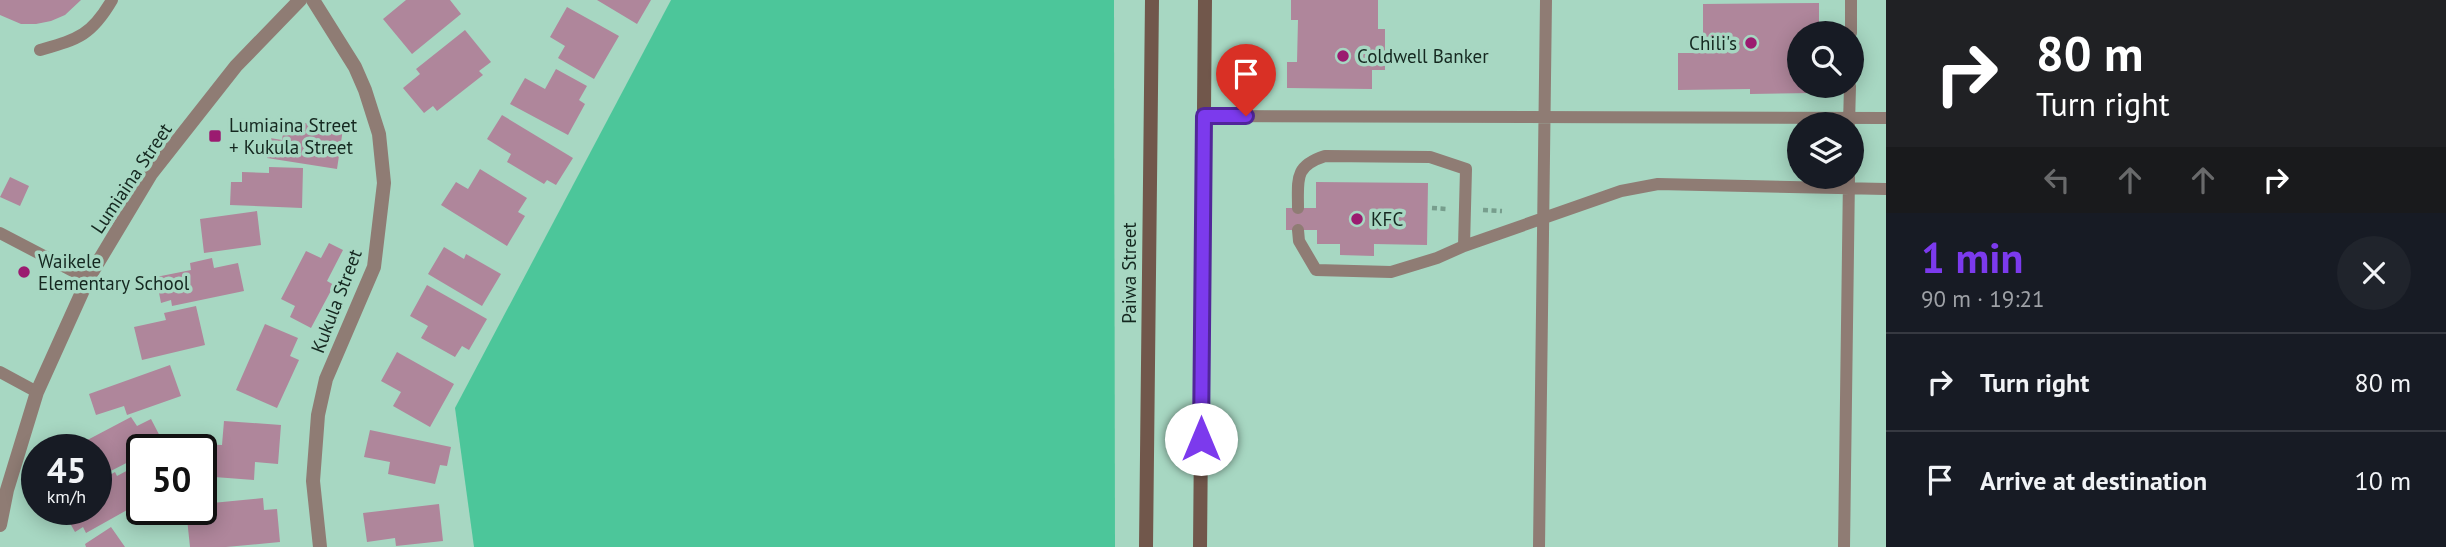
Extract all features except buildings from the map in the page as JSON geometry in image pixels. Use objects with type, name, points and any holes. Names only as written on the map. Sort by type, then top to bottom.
[{"type":"main road","name":"Paiwa Street","points":[[1146,547],[1152,0]]},
{"type":"main road","points":[[1200,547],[1205,0]]},
{"type":"street","name":"Lumiaina Street","points":[[0,525],[7,490],[37,392],[88,279],[151,174],[236,66],[300,0]]},
{"type":"street","name":"Kukula Street","points":[[313,0],[355,67],[365,90],[379,134],[384,183],[374,267],[326,379],[318,415],[313,481],[320,547]]},
{"type":"lane","points":[[40,50],[73,41],[95,26],[111,0]]},
{"type":"lane","points":[[1539,547],[1546,0]]},
{"type":"lane","points":[[1850,21],[1851,0]]},
{"type":"lane","points":[[1204,116],[1545,116],[1787,120]]},
{"type":"lane","points":[[1864,120],[1886,118]]},
{"type":"lane","points":[[1298,208],[1298,177],[1310,161],[1325,156],[1430,157],[1466,169],[1464,246]]},
{"type":"lane","points":[[1298,230],[1299,241],[1316,270],[1391,272],[1621,191],[1658,184],[1787,183]]},
{"type":"lane","points":[[1864,185],[1886,189]]},
{"type":"lane","points":[[1844,547],[1849,189]]},
{"type":"lane","points":[[0,233],[88,279]]},
{"type":"lane","points":[[0,372],[37,392]]},
{"type":"green space","points":[[671,0],[1114,0],[1115,547],[474,547],[455,408]]},
{"type":"place","name":"Chili's","points":[[1751,43]]},
{"type":"place","name":"Coldwell Banker","points":[[1343,56]]},
{"type":"place","name":"Lumiaina Street + Kukula Street","points":[[215,136]]},
{"type":"place","name":"KFC","points":[[1357,219]]},
{"type":"place","name":"Waikele Elementary School","points":[[24,272]]},
{"type":"route","points":[[1201,439],[1204,116],[1246,116]]}]
